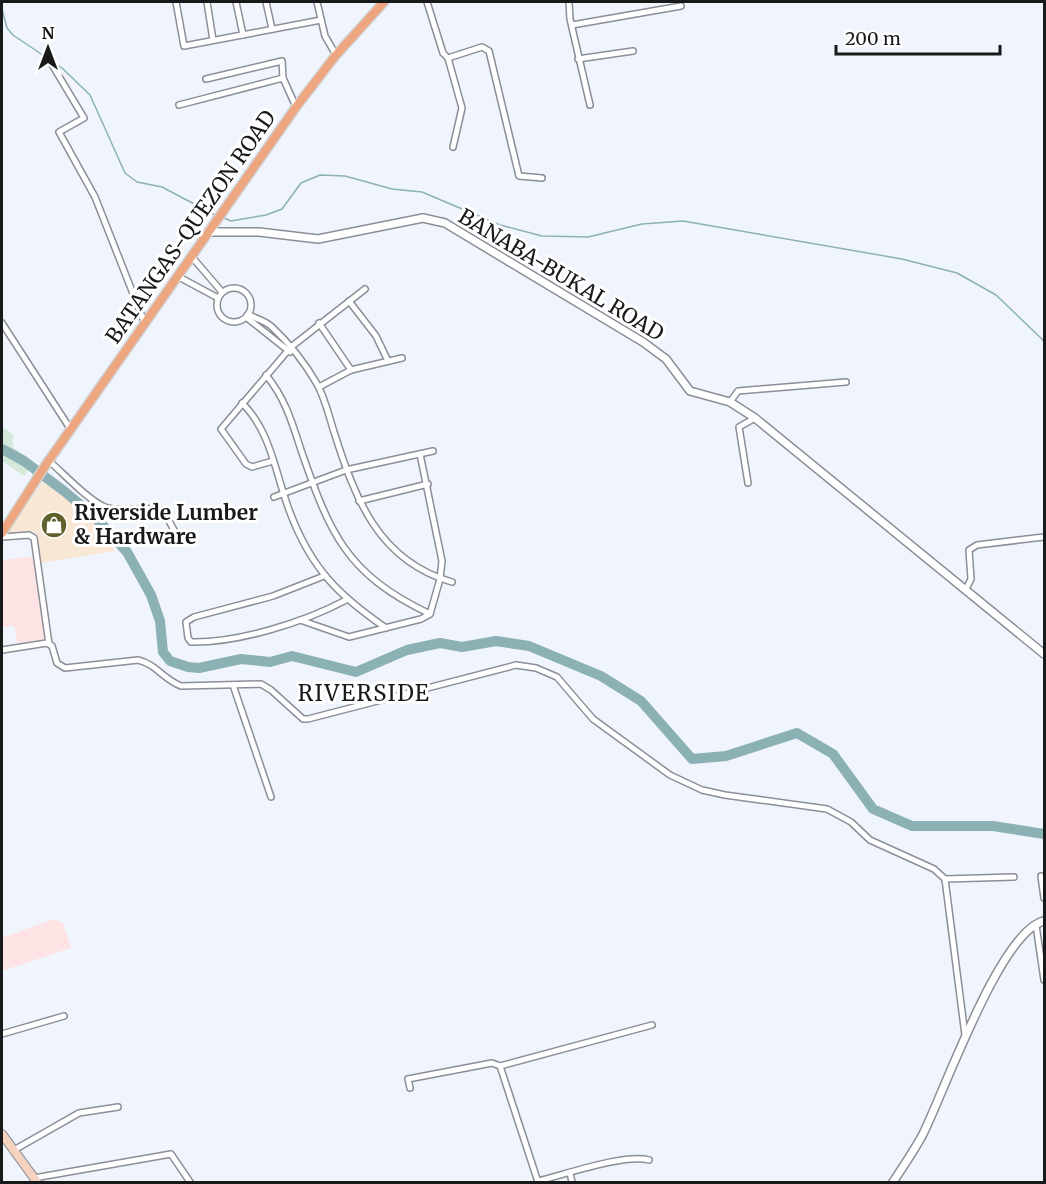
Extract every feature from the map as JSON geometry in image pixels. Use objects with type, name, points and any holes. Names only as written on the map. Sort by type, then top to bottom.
[{"type":"main road","name":"BATANGAS-QUEZON ROAD","points":[[34,483],[296,107],[336,55],[384,2]]},
{"type":"main road","points":[[2,528],[34,483]]},
{"type":"main road","points":[[2,535],[34,483]]},
{"type":"main road","points":[[2,1134],[35,1180]]},
{"type":"street","points":[[176,2],[184,46],[321,20]]},
{"type":"street","points":[[207,2],[213,40]]},
{"type":"street","points":[[236,2],[243,34]]},
{"type":"street","points":[[266,2],[272,29]]},
{"type":"street","points":[[317,2],[325,36],[336,55]]},
{"type":"street","points":[[427,2],[443,53],[448,58],[462,108],[453,147]]},
{"type":"street","points":[[569,2],[578,59],[590,105]]},
{"type":"street","points":[[572,25],[681,6]]},
{"type":"street","points":[[448,58],[482,47],[489,51],[519,176],[542,178]]},
{"type":"street","points":[[578,59],[633,51]]},
{"type":"street","points":[[206,79],[282,61],[283,78],[296,107]]},
{"type":"street","points":[[51,63],[84,118],[59,132],[95,197],[145,324]]},
{"type":"street","points":[[179,105],[283,78]]},
{"type":"street","name":"BANABA-BUKAL ROAD","points":[[208,232],[259,232],[318,239],[423,218],[434,219],[494,251],[644,342],[666,359],[690,391],[730,402],[755,418],[1044,654]]},
{"type":"street","points":[[192,257],[222,292]]},
{"type":"street","points":[[179,277],[218,298]]},
{"type":"street","points":[[236,288],[245,292],[250,301],[247,315],[233,322],[223,319],[217,309],[218,298],[222,292],[236,288]]},
{"type":"street","points":[[273,461],[252,467],[246,464],[220,429],[289,349],[365,289]]},
{"type":"street","points":[[349,301],[376,336],[388,361]]},
{"type":"street","points":[[247,315],[289,349],[319,387],[346,470],[359,501],[381,537],[417,567],[440,579],[452,582]]},
{"type":"street","points":[[247,315],[271,326],[275,336]]},
{"type":"street","points":[[2,323],[71,431]]},
{"type":"street","points":[[320,323],[351,370]]},
{"type":"street","points":[[319,387],[351,370],[402,358]]},
{"type":"street","points":[[266,375],[285,402],[312,481],[333,533],[347,553],[385,589],[430,614]]},
{"type":"street","points":[[730,402],[738,391],[846,382]]},
{"type":"street","points":[[242,403],[259,424],[304,545],[324,576],[346,600],[386,628]]},
{"type":"street","points":[[748,483],[739,427],[755,418]]},
{"type":"street","points":[[274,497],[283,491],[346,470],[433,451]]},
{"type":"street","points":[[420,454],[442,561],[440,579],[430,614]]},
{"type":"street","points":[[47,463],[103,506],[151,507],[163,510],[180,541]]},
{"type":"street","points":[[359,501],[428,484]]},
{"type":"street","points":[[2,535],[29,535],[34,538],[49,644],[57,663],[65,668],[138,660],[150,664],[172,683],[181,686],[266,686],[303,719],[516,665],[536,668],[557,677],[593,719],[670,775],[702,790],[725,795],[827,809],[851,822],[870,840],[934,869],[945,879],[965,1035]]},
{"type":"street","points":[[966,589],[970,579],[969,550],[977,544],[1044,537]]},
{"type":"street","points":[[324,576],[273,596],[194,617],[186,622],[186,629],[192,642],[204,642],[272,629],[300,620],[346,600]]},
{"type":"street","points":[[300,620],[349,637],[430,614]]},
{"type":"street","points":[[2,650],[49,644]]},
{"type":"street","points":[[233,685],[271,797]]},
{"type":"street","points":[[945,879],[1014,876]]},
{"type":"street","points":[[1041,876],[1044,898]]},
{"type":"street","points":[[893,1182],[922,1135],[965,1035],[1024,932],[1036,923],[1044,921]]},
{"type":"street","points":[[1036,923],[1044,980]]},
{"type":"street","points":[[2,1034],[64,1016]]},
{"type":"street","points":[[410,1088],[408,1079],[492,1063],[500,1066],[652,1025]]},
{"type":"street","points":[[500,1066],[538,1182],[609,1163],[641,1158],[649,1160]]},
{"type":"street","points":[[14,1150],[79,1113],[118,1107]]},
{"type":"street","points":[[35,1180],[171,1154],[190,1182]]},
{"type":"street","points":[[570,1173],[572,1182]]},
{"type":"shaded area","name":"Riverside Lumber & Hardware","points":[[43,481],[92,519],[115,551],[41,563],[36,532],[13,534],[8,531]]},
{"type":"shaded area","points":[[34,556],[47,639],[18,644],[14,626],[2,627],[2,560]]},
{"type":"shaded area","points":[[54,919],[63,923],[71,948],[2,971],[2,938]]},
{"type":"green space","points":[[2,426],[14,436],[12,440],[14,448],[33,462],[24,476],[2,461]]},
{"type":"waterway","points":[[2,9],[7,28],[13,35],[62,68],[90,95],[125,173],[137,182],[162,187],[217,216]]},
{"type":"waterway","points":[[224,218],[231,221],[266,215],[282,209],[301,183],[320,175],[345,176],[392,189],[422,192],[500,225],[542,236],[588,237],[642,224],[683,221],[902,259],[957,273],[996,295],[1044,341]]},
{"type":"waterway","points":[[2,449],[24,461],[64,491],[94,516],[127,552],[151,595],[160,621],[163,652],[170,661],[199,668],[241,659],[270,662],[292,656],[356,672],[407,650],[440,643],[462,647],[496,641],[529,646],[601,676],[641,701],[692,759],[726,756],[797,733],[833,754],[873,809],[912,826],[993,826],[1044,834]]},
{"type":"place","name":"Riverside Lumber & Hardware","points":[[54,525]]},
{"type":"district","name":"RIVERSIDE","points":[[364,693]]}]
